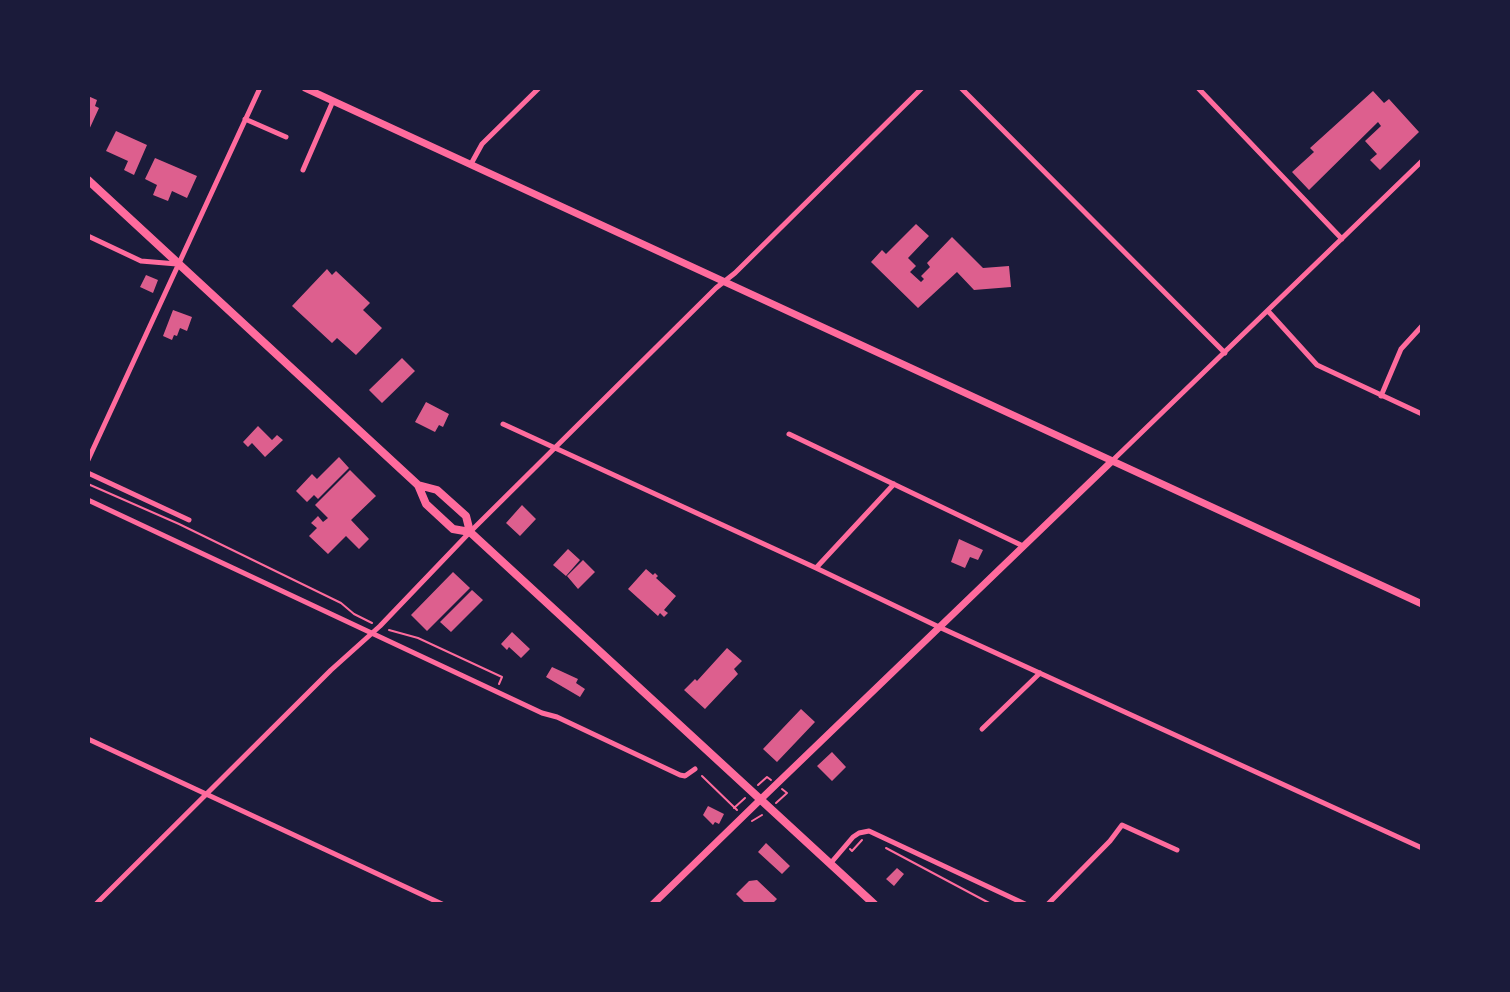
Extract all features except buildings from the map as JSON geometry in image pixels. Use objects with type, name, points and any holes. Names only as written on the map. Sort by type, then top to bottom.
[{"type":"main road","points":[[88,180],[418,485],[426,504],[453,529],[470,532],[874,904]]},
{"type":"main road","points":[[418,485],[437,490],[466,516],[470,532]]},
{"type":"street","points":[[88,460],[260,88]]},
{"type":"street","points":[[305,88],[1422,604]]},
{"type":"street","points":[[471,165],[482,144],[539,88]]},
{"type":"street","points":[[97,904],[205,793],[370,635],[470,532],[922,88]]},
{"type":"street","points":[[961,88],[1225,353]]},
{"type":"street","points":[[1198,88],[1342,239]]},
{"type":"street","points":[[303,170],[333,101]]},
{"type":"street","points":[[245,119],[286,137]]},
{"type":"street","points":[[653,904],[1422,161]]},
{"type":"street","points":[[88,236],[141,261],[178,264]]},
{"type":"street","points":[[1268,311],[1317,365],[1422,414]]},
{"type":"street","points":[[1381,396],[1401,349],[1422,326]]},
{"type":"street","points":[[503,424],[1422,848]]},
{"type":"street","points":[[789,434],[1023,546]]},
{"type":"street","points":[[88,473],[189,520]]},
{"type":"street","points":[[816,568],[894,484]]},
{"type":"street","points":[[88,500],[370,635],[680,775],[685,776],[695,769]]},
{"type":"street","points":[[982,729],[1040,673]]},
{"type":"street","points":[[88,739],[442,904]]},
{"type":"street","points":[[1048,904],[1122,825],[1177,850]]},
{"type":"street","points":[[830,864],[859,833],[869,831],[1025,904]]},
{"type":"path","points":[[88,484],[179,524],[341,603],[370,622]]},
{"type":"path","points":[[391,631],[418,638],[502,677],[496,692]]},
{"type":"path","points":[[695,769],[734,808]]},
{"type":"path","points":[[852,851],[868,839]]},
{"type":"path","points":[[880,844],[991,904]]}]
